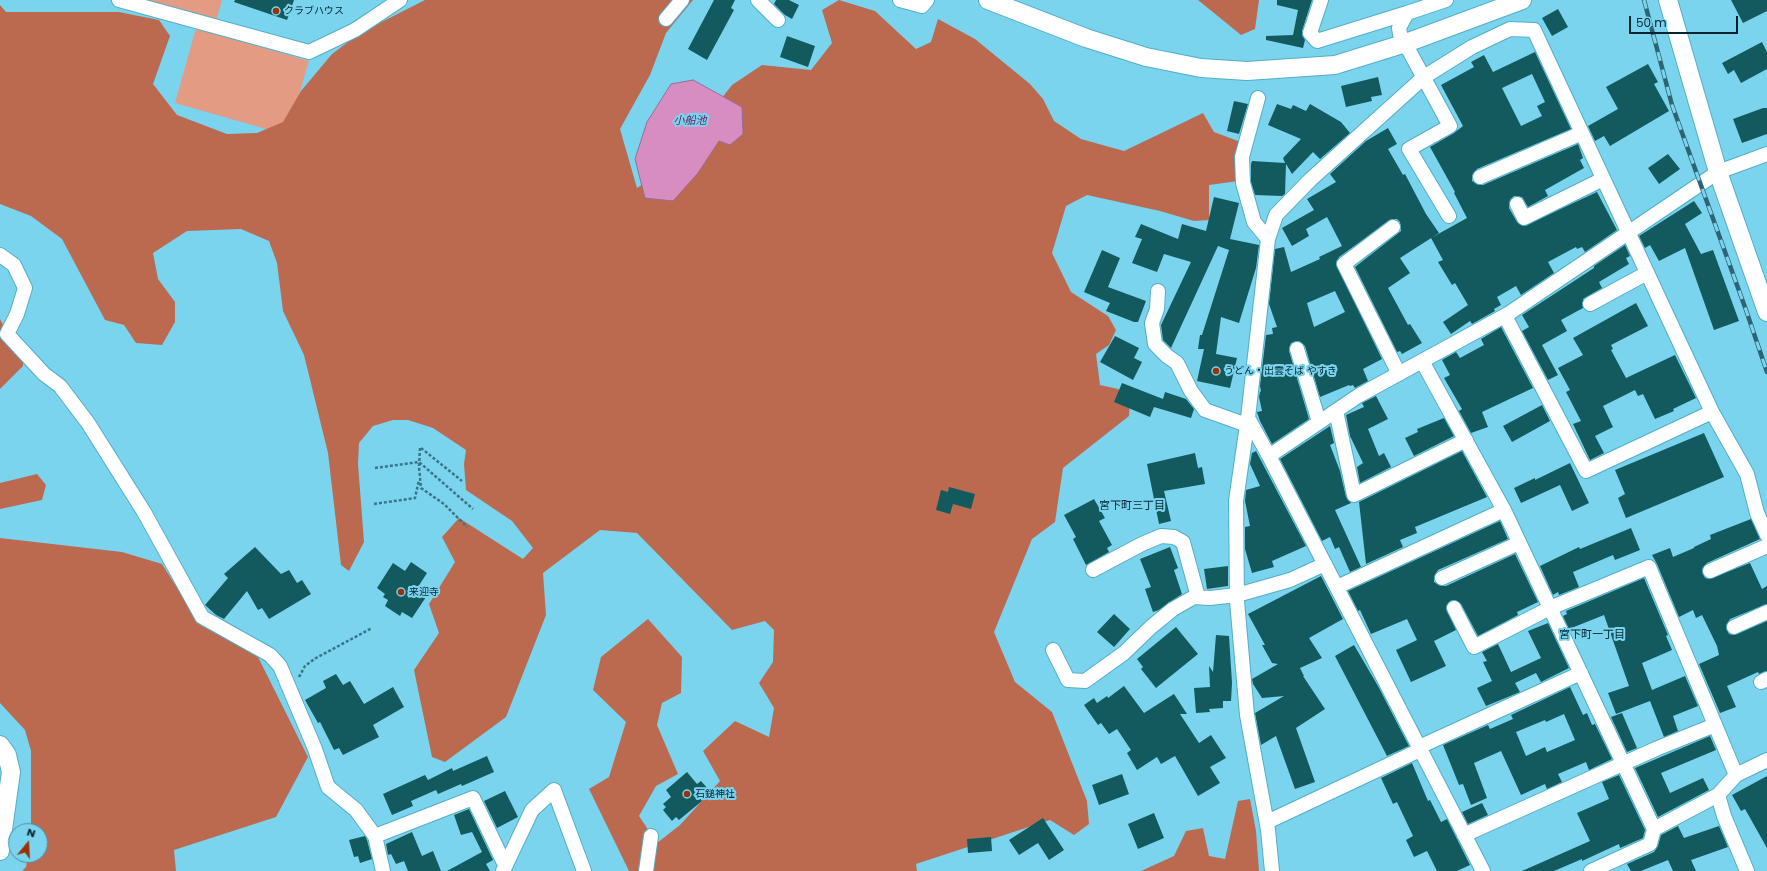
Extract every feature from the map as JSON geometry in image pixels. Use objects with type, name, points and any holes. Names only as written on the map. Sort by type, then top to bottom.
[{"type":"street","points":[[119,0],[309,52],[355,30],[400,0]]},
{"type":"street","points":[[666,19],[682,0]]},
{"type":"street","points":[[758,0],[778,20]]},
{"type":"street","points":[[900,0],[922,6],[927,0]]},
{"type":"street","points":[[988,0],[1086,38],[1146,57],[1201,68],[1247,71],[1335,65],[1406,44],[1522,0]]},
{"type":"street","points":[[1321,0],[1310,33],[1317,41],[1446,0]]},
{"type":"street","points":[[1668,0],[1718,172],[1767,312]]},
{"type":"street","points":[[1406,13],[1399,28],[1450,126],[1409,149],[1449,216]]},
{"type":"street","points":[[1272,871],[1267,822],[1247,715],[1237,595],[1236,502],[1248,422],[1268,239],[1276,215],[1310,180],[1424,77],[1472,47],[1510,29],[1534,30],[1712,412],[1747,474],[1757,513],[1767,535]]},
{"type":"street","points":[[1258,98],[1242,157],[1243,183],[1254,222],[1268,239]]},
{"type":"street","points":[[1480,177],[1582,133]]},
{"type":"street","points":[[1270,456],[1358,396],[1505,316],[1718,172],[1767,154]]},
{"type":"street","points":[[1517,204],[1524,218],[1603,179]]},
{"type":"street","points":[[1394,227],[1344,264],[1399,374]]},
{"type":"street","points":[[0,255],[14,265],[25,288],[17,314],[7,334],[44,374],[60,386],[88,423],[144,512],[202,617],[270,655],[280,666],[315,749],[328,787],[356,810],[375,836],[384,871]]},
{"type":"street","points":[[1590,304],[1647,273]]},
{"type":"street","points":[[1158,291],[1157,309],[1152,323],[1155,344],[1167,356],[1177,363],[1191,391],[1206,410],[1248,422],[1270,456],[1482,871]]},
{"type":"street","points":[[1505,316],[1586,471],[1712,412]]},
{"type":"street","points":[[1297,349],[1319,422]]},
{"type":"street","points":[[1422,361],[1504,510],[1654,829],[1650,844],[1591,871]]},
{"type":"street","points":[[1336,411],[1354,495],[1466,440]]},
{"type":"street","points":[[1337,588],[1504,510]]},
{"type":"street","points":[[1092,570],[1142,544],[1161,536],[1174,537],[1183,542],[1198,597]]},
{"type":"street","points":[[1442,578],[1519,543]]},
{"type":"street","points":[[1710,571],[1767,546]]},
{"type":"street","points":[[1053,650],[1068,680],[1085,681],[1124,653],[1151,627],[1173,609],[1194,597],[1210,598],[1237,595],[1290,580],[1325,564]]},
{"type":"street","points":[[1454,608],[1474,647],[1550,608],[1649,566],[1736,775]]},
{"type":"street","points":[[1734,627],[1767,612]]},
{"type":"street","points":[[1267,822],[1420,748],[1581,673]]},
{"type":"street","points":[[1464,835],[1623,764],[1715,725]]},
{"type":"street","points":[[0,745],[7,755],[11,772],[0,851]]},
{"type":"street","points":[[1654,829],[1718,795],[1736,775],[1767,760]]},
{"type":"street","points":[[504,868],[532,810],[554,790],[584,871]]},
{"type":"street","points":[[1718,795],[1724,816],[1747,871]]},
{"type":"street","points":[[375,836],[473,798],[504,868]]},
{"type":"street","points":[[646,871],[651,836]]},
{"type":"path","points":[[462,482],[420,448],[419,462],[421,488],[444,504],[466,527]]},
{"type":"path","points":[[375,468],[419,462],[473,509]]},
{"type":"path","points":[[374,504],[415,498],[420,478]]},
{"type":"path","points":[[291,693],[304,666],[372,628]]},
{"type":"shaded area","points":[[141,0],[222,0],[216,21]]},
{"type":"shaded area","points":[[425,0],[693,0],[666,33],[650,75],[620,129],[637,188],[667,168],[732,85],[762,65],[811,70],[832,43],[822,10],[839,0],[875,11],[916,49],[931,42],[938,19],[975,39],[1030,84],[1043,99],[1054,121],[1081,139],[1124,151],[1203,113],[1214,132],[1246,144],[1246,180],[1209,185],[1209,220],[1194,221],[1160,211],[1087,195],[1066,206],[1052,253],[1071,292],[1108,316],[1116,330],[1109,345],[1096,354],[1100,385],[1118,389],[1130,401],[1129,416],[1063,468],[1055,522],[1032,539],[994,632],[1015,682],[1052,712],[1087,801],[1089,824],[1074,835],[1050,820],[916,864],[917,871],[629,871],[589,789],[609,777],[626,722],[593,690],[601,657],[648,619],[682,657],[681,693],[662,703],[657,725],[678,774],[656,786],[639,816],[657,843],[680,825],[720,781],[703,751],[735,721],[769,737],[774,708],[759,683],[773,662],[774,630],[765,621],[732,630],[637,533],[600,530],[543,573],[546,615],[506,717],[445,762],[432,757],[414,670],[439,633],[429,604],[455,562],[442,537],[459,518],[523,559],[533,548],[512,521],[466,490],[464,464],[466,450],[433,428],[408,420],[393,420],[373,426],[359,443],[358,464],[364,542],[349,571],[341,565],[328,453],[304,355],[283,311],[277,263],[269,241],[241,229],[187,231],[153,253],[158,279],[175,302],[175,322],[162,345],[136,343],[124,325],[105,320],[62,239],[31,216],[0,204],[0,5],[6,12],[119,12],[159,20],[170,36],[153,84],[177,115],[227,134],[257,133],[283,122],[301,91],[332,54],[360,33]]},
{"type":"shaded area","points":[[1198,0],[1259,0],[1255,29],[1241,35]]},
{"type":"shaded area","points":[[196,28],[309,61],[287,135],[175,103]]},
{"type":"shaded area","points":[[0,319],[3,325],[23,344],[23,366],[0,389]]},
{"type":"shaded area","points":[[37,474],[46,485],[42,500],[0,509],[0,483]]},
{"type":"shaded area","points":[[0,538],[122,552],[162,564],[184,599],[252,645],[308,757],[276,817],[174,850],[176,871],[22,871],[26,867],[27,863],[48,863],[48,823],[31,823],[31,751],[25,730],[0,703]]},
{"type":"shaded area","points":[[1250,799],[1256,831],[1259,871],[1141,871],[1174,856],[1186,831],[1203,828],[1209,856],[1225,859],[1238,801]]},
{"type":"water","name":"小船池","points":[[693,80],[742,107],[743,134],[730,145],[719,141],[698,173],[673,201],[645,198],[635,159],[647,122],[671,84]]},
{"type":"building","name":"クラブハウス","points":[[235,0],[294,0],[287,20],[234,2]]},
{"type":"building","points":[[714,0],[735,0],[731,8],[734,10],[707,60],[688,49]]},
{"type":"building","points":[[776,0],[789,0],[799,5],[792,19],[785,15],[774,4]]},
{"type":"building","points":[[1277,0],[1312,0],[1302,31],[1302,35],[1305,40],[1303,48],[1266,40],[1266,36],[1293,35],[1298,10],[1277,5]]},
{"type":"building","points":[[1731,0],[1767,0],[1767,11],[1743,23]]},
{"type":"building","points":[[1558,9],[1568,27],[1552,36],[1542,18]]},
{"type":"building","points":[[787,36],[815,46],[808,67],[780,57]]},
{"type":"building","points":[[1762,42],[1767,52],[1767,69],[1741,83],[1734,70],[1728,74],[1722,63]]},
{"type":"building","points":[[1535,52],[1571,129],[1477,169],[1472,176],[1472,181],[1479,185],[1483,185],[1578,144],[1583,158],[1580,160],[1584,168],[1545,190],[1548,196],[1528,207],[1522,197],[1514,196],[1510,200],[1509,208],[1517,222],[1524,226],[1597,192],[1617,230],[1585,252],[1582,247],[1577,249],[1576,247],[1548,262],[1554,273],[1521,295],[1516,286],[1497,297],[1501,305],[1494,309],[1495,311],[1472,324],[1470,321],[1451,334],[1443,322],[1468,305],[1455,283],[1452,285],[1438,262],[1443,260],[1431,238],[1467,218],[1454,193],[1455,192],[1430,147],[1463,126],[1441,85],[1474,67],[1471,62],[1484,55],[1493,72]],"holes":[[[1532,74],[1545,102],[1537,106],[1542,116],[1521,126],[1502,88]]]},
{"type":"building","points":[[1648,64],[1658,82],[1654,84],[1669,111],[1610,146],[1604,136],[1595,141],[1588,126],[1618,109],[1606,87]]},
{"type":"building","points":[[1378,77],[1382,95],[1371,97],[1372,101],[1346,107],[1341,86]]},
{"type":"building","points":[[1234,101],[1248,104],[1239,134],[1227,131]]},
{"type":"building","points":[[1277,104],[1291,109],[1293,105],[1306,111],[1310,104],[1341,122],[1350,133],[1320,159],[1313,152],[1292,174],[1286,164],[1285,194],[1282,196],[1255,195],[1251,182],[1252,161],[1285,163],[1283,158],[1301,139],[1268,125]]},
{"type":"building","points":[[1763,108],[1767,108],[1767,134],[1742,143],[1733,119]]},
{"type":"building","points":[[1388,128],[1397,144],[1388,149],[1403,175],[1405,174],[1426,214],[1439,233],[1400,258],[1410,273],[1388,288],[1408,325],[1410,324],[1422,343],[1402,354],[1400,351],[1397,352],[1355,267],[1401,231],[1400,222],[1397,219],[1392,219],[1339,257],[1336,264],[1382,359],[1363,369],[1368,381],[1355,388],[1353,385],[1349,385],[1320,397],[1305,346],[1299,341],[1291,343],[1289,351],[1309,419],[1272,444],[1257,412],[1262,411],[1259,397],[1261,391],[1260,386],[1266,335],[1273,334],[1272,328],[1277,327],[1269,304],[1275,249],[1284,247],[1291,272],[1320,259],[1319,257],[1342,246],[1327,217],[1306,229],[1309,236],[1292,246],[1282,228],[1314,210],[1307,199],[1336,182],[1330,174],[1366,141]],"holes":[[[1335,291],[1345,312],[1314,327],[1307,303]]]},
{"type":"building","points":[[1668,154],[1680,169],[1659,184],[1648,168]]},
{"type":"building","points":[[1214,197],[1239,203],[1230,239],[1259,245],[1256,268],[1239,323],[1221,317],[1216,354],[1237,358],[1230,388],[1197,381],[1204,349],[1198,349],[1200,335],[1202,335],[1229,250],[1218,246],[1171,348],[1163,340],[1161,325],[1191,262],[1164,254],[1157,272],[1132,263],[1142,239],[1135,237],[1141,224],[1178,239],[1182,224],[1206,231]]},
{"type":"building","points":[[1694,201],[1702,213],[1685,224],[1701,254],[1713,250],[1739,321],[1714,330],[1685,248],[1659,261],[1650,245],[1645,248],[1639,236]]},
{"type":"building","points":[[1625,245],[1630,256],[1626,258],[1629,264],[1599,282],[1602,288],[1583,299],[1583,308],[1561,320],[1567,331],[1542,345],[1558,375],[1548,380],[1522,331],[1529,327],[1522,315],[1594,268],[1594,266]]},
{"type":"building","points":[[1102,250],[1120,258],[1108,287],[1146,301],[1138,322],[1134,322],[1106,311],[1110,303],[1084,292]]},
{"type":"building","points":[[1636,303],[1648,326],[1611,345],[1613,349],[1611,350],[1626,378],[1675,355],[1696,398],[1673,409],[1674,411],[1655,419],[1643,394],[1638,396],[1635,390],[1603,406],[1613,427],[1595,436],[1604,453],[1590,460],[1573,424],[1581,421],[1566,392],[1570,390],[1558,368],[1583,355],[1573,338]]},
{"type":"building","points":[[1501,327],[1533,388],[1482,412],[1488,427],[1471,433],[1459,411],[1462,409],[1444,378],[1450,375],[1442,360],[1456,352],[1460,358],[1484,345],[1481,339]]},
{"type":"building","points":[[1115,336],[1139,348],[1134,358],[1142,362],[1133,380],[1100,362]]},
{"type":"building","points":[[1122,383],[1163,399],[1165,392],[1186,399],[1194,409],[1191,418],[1154,407],[1150,417],[1114,402]]},
{"type":"building","points":[[1376,396],[1388,419],[1368,429],[1379,456],[1384,453],[1391,467],[1360,483],[1357,467],[1363,463],[1350,436],[1346,415],[1364,407],[1362,403]]},
{"type":"building","points":[[1542,405],[1550,421],[1512,442],[1503,426]]},
{"type":"building","points":[[1444,418],[1454,436],[1414,456],[1405,438],[1418,432],[1417,429]]},
{"type":"building","points":[[1330,426],[1334,443],[1330,445],[1340,471],[1346,497],[1351,503],[1335,510],[1361,567],[1350,572],[1339,547],[1335,549],[1330,537],[1322,541],[1280,459]]},
{"type":"building","points":[[1704,433],[1724,477],[1626,518],[1618,498],[1625,494],[1615,470]]},
{"type":"building","points":[[1256,451],[1306,546],[1272,561],[1274,567],[1252,573],[1245,549],[1245,527],[1250,526],[1245,501],[1246,490],[1260,486],[1250,464],[1252,453]]},
{"type":"building","points":[[1462,451],[1487,497],[1415,527],[1417,533],[1400,540],[1403,547],[1366,564],[1359,502]]},
{"type":"building","points":[[1195,453],[1198,468],[1202,467],[1205,484],[1164,491],[1171,521],[1159,524],[1147,464]]},
{"type":"building","points":[[1570,463],[1589,503],[1572,511],[1560,485],[1521,503],[1514,488],[1535,478],[1535,480]]},
{"type":"building","points":[[949,487],[975,494],[971,509],[953,504],[950,514],[936,510],[941,490],[948,492]]},
{"type":"building","points":[[1094,499],[1105,518],[1099,521],[1112,545],[1107,548],[1109,552],[1086,565],[1073,539],[1076,537],[1064,515]]},
{"type":"building","points":[[1751,519],[1760,539],[1707,563],[1702,570],[1705,578],[1709,579],[1750,563],[1762,589],[1767,586],[1767,604],[1730,619],[1726,627],[1729,634],[1734,635],[1767,621],[1767,671],[1759,674],[1758,672],[1727,686],[1736,707],[1720,713],[1699,664],[1719,655],[1717,646],[1702,615],[1696,618],[1693,610],[1679,617],[1652,555],[1670,548],[1673,557],[1711,539],[1710,535]]},
{"type":"building","points":[[1500,521],[1508,539],[1438,570],[1434,577],[1434,582],[1441,586],[1446,586],[1515,554],[1538,602],[1517,612],[1518,615],[1478,636],[1461,604],[1455,600],[1450,601],[1446,608],[1456,630],[1434,641],[1446,666],[1411,682],[1396,650],[1417,640],[1407,619],[1371,634],[1360,610],[1358,611],[1348,591]]},
{"type":"building","points":[[1631,528],[1640,550],[1615,560],[1613,555],[1573,572],[1579,587],[1559,595],[1558,592],[1553,595],[1540,566],[1579,547],[1580,549]]},
{"type":"building","points":[[255,547],[281,574],[289,570],[297,583],[302,580],[311,594],[269,619],[262,608],[258,610],[247,591],[224,619],[216,615],[205,605],[228,578],[224,574]]},
{"type":"building","points":[[1170,547],[1178,568],[1174,570],[1182,594],[1159,610],[1153,612],[1145,589],[1151,587],[1140,559]]},
{"type":"building","name":"来迎寺","points":[[411,562],[427,573],[416,590],[426,597],[412,618],[402,612],[400,616],[385,606],[388,600],[383,597],[385,594],[377,588],[393,563],[405,571]]},
{"type":"building","points":[[1228,566],[1228,586],[1207,589],[1204,569]]},
{"type":"building","points":[[1321,576],[1343,619],[1309,638],[1322,658],[1300,668],[1303,676],[1325,709],[1296,728],[1315,782],[1295,789],[1276,736],[1261,745],[1255,713],[1284,696],[1262,698],[1253,684],[1252,679],[1278,664],[1272,663],[1262,645],[1265,645],[1248,614]]},
{"type":"building","points":[[1644,578],[1668,635],[1666,636],[1672,650],[1642,663],[1652,690],[1685,676],[1698,706],[1673,716],[1678,731],[1664,737],[1650,701],[1616,714],[1608,693],[1629,686],[1604,615],[1569,629],[1563,616],[1567,614],[1566,611]]},
{"type":"building","points":[[1114,614],[1130,629],[1114,647],[1097,632]]},
{"type":"building","points":[[1548,623],[1569,668],[1541,682],[1536,673],[1515,683],[1520,692],[1486,706],[1477,688],[1492,681],[1483,662],[1487,661],[1482,652],[1498,644],[1511,672],[1541,658],[1528,631]]},
{"type":"building","points":[[1176,627],[1198,654],[1156,688],[1141,669],[1143,667],[1137,659]]},
{"type":"building","points":[[1216,635],[1229,636],[1232,683],[1231,701],[1223,701],[1223,708],[1209,709],[1210,712],[1196,713],[1194,688],[1210,687],[1209,666],[1213,672]]},
{"type":"building","points":[[1354,645],[1378,686],[1409,746],[1387,756],[1335,656]]},
{"type":"building","points":[[336,674],[343,685],[350,681],[364,704],[393,687],[404,707],[373,725],[379,737],[343,755],[339,748],[334,750],[320,722],[318,723],[305,700],[326,688],[323,681]]},
{"type":"building","points":[[1124,686],[1144,713],[1174,694],[1187,714],[1180,714],[1199,743],[1211,735],[1226,758],[1210,767],[1220,783],[1198,796],[1175,756],[1161,764],[1157,757],[1137,770],[1127,753],[1131,750],[1117,729],[1109,734],[1101,723],[1098,725],[1084,705],[1094,698],[1097,703],[1107,696],[1108,698]]},
{"type":"building","points":[[1570,687],[1583,715],[1587,713],[1592,725],[1595,724],[1612,759],[1589,770],[1586,762],[1558,774],[1562,782],[1547,789],[1545,784],[1521,795],[1501,751],[1474,763],[1487,798],[1471,805],[1463,784],[1459,785],[1443,745],[1488,725],[1490,729],[1513,719],[1511,715]],"holes":[[[1564,714],[1575,740],[1547,752],[1545,747],[1526,756],[1516,732]]]},
{"type":"building","points":[[1622,713],[1637,748],[1627,752],[1611,717]]},
{"type":"building","points":[[1710,736],[1716,750],[1661,773],[1670,793],[1703,778],[1709,790],[1658,817],[1635,768]]},
{"type":"building","points":[[487,756],[494,772],[462,786],[461,784],[438,794],[436,790],[411,801],[413,806],[392,815],[383,794],[425,775],[428,780],[452,768],[453,771]]},
{"type":"building","points":[[1412,763],[1428,801],[1430,800],[1441,822],[1447,819],[1470,865],[1457,871],[1437,871],[1427,851],[1414,857],[1406,840],[1413,836],[1397,802],[1393,804],[1381,778]]},
{"type":"building","name":"石鎚神社","points":[[687,772],[697,784],[701,781],[709,790],[700,798],[702,801],[679,820],[676,817],[672,821],[663,810],[666,807],[663,804],[671,797],[666,790]]},
{"type":"building","points":[[1122,774],[1129,794],[1099,805],[1092,785]]},
{"type":"building","points":[[1619,775],[1645,830],[1643,838],[1620,848],[1619,844],[1582,861],[1582,859],[1554,871],[1522,871],[1590,841],[1577,813],[1609,799],[1602,782]]},
{"type":"building","points":[[1767,776],[1767,848],[1745,809],[1741,811],[1732,795]]},
{"type":"building","points":[[505,791],[518,817],[497,828],[484,801]]},
{"type":"building","points":[[1482,803],[1488,815],[1468,824],[1462,812]]},
{"type":"building","points":[[469,809],[493,860],[486,864],[490,871],[447,871],[482,852],[472,832],[461,835],[454,815]]},
{"type":"building","points":[[1154,813],[1164,838],[1138,849],[1128,824]]},
{"type":"building","points":[[1043,818],[1064,850],[1049,860],[1038,843],[1019,855],[1009,840]]},
{"type":"building","points":[[1678,826],[1684,838],[1719,826],[1728,847],[1691,860],[1696,871],[1673,871],[1668,860],[1641,871],[1631,871],[1627,864],[1654,852],[1658,846],[1661,835]]},
{"type":"building","points":[[412,832],[422,856],[433,851],[441,871],[408,871],[404,861],[396,864],[391,854],[388,855],[386,844]]},
{"type":"building","points":[[365,836],[372,859],[360,863],[358,856],[354,857],[349,840]]},
{"type":"building","points":[[991,837],[992,851],[968,853],[967,839]]},
{"type":"railway","points":[[1644,0],[1672,105],[1767,372]]},
{"type":"place","name":"クラブハウス","points":[[276,11]]},
{"type":"place","name":"うどん・出雲そば やすき","points":[[1216,371]]},
{"type":"place","name":"来迎寺","points":[[401,592]]},
{"type":"place","name":"石鎚神社","points":[[687,794]]},
{"type":"district","name":"宮下町三丁目","points":[[1132,506]]},
{"type":"district","name":"宮下町一丁目","points":[[1592,635]]}]
